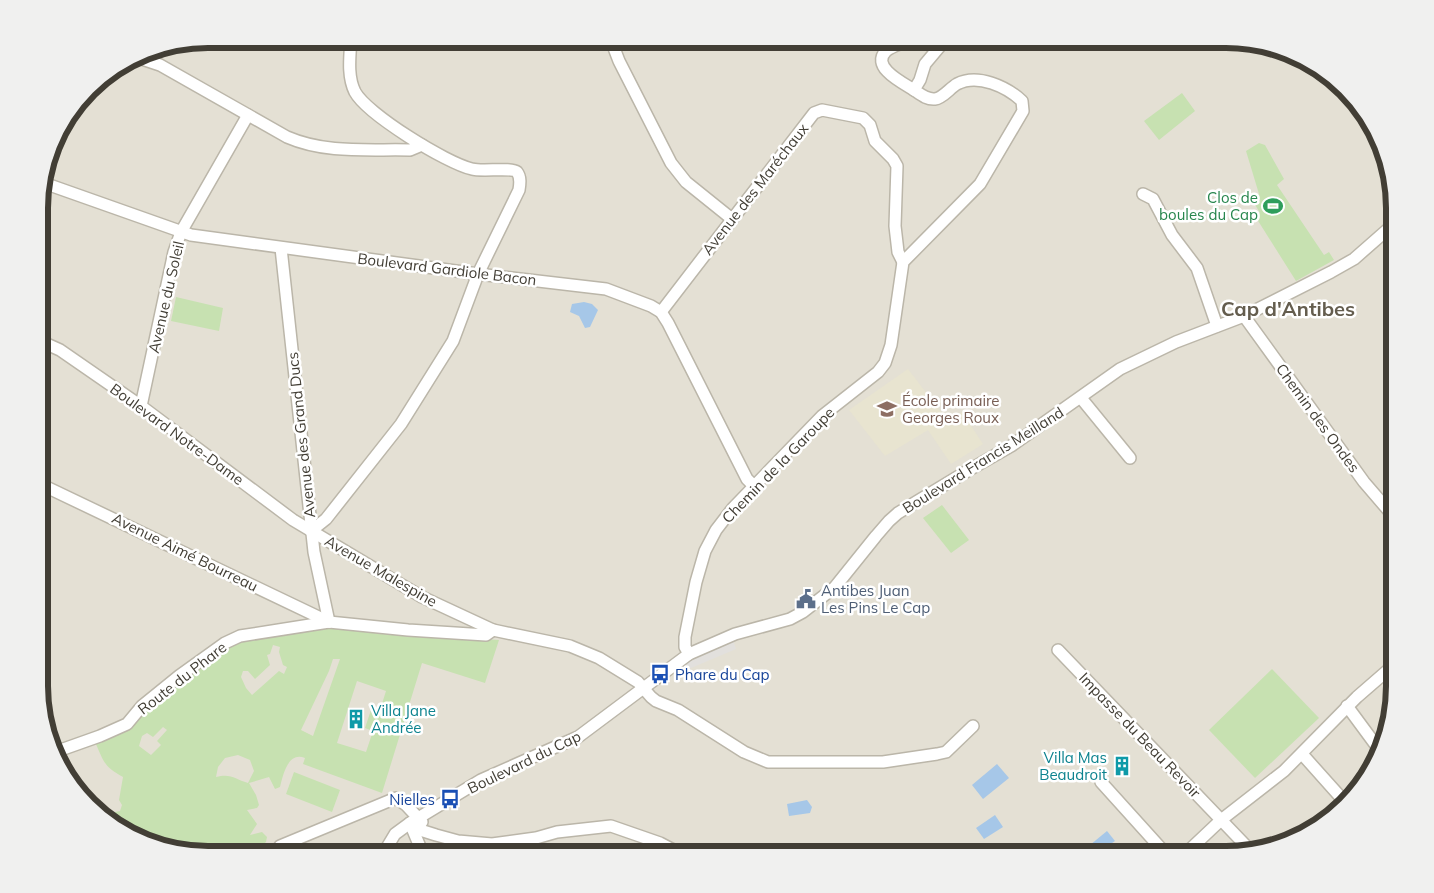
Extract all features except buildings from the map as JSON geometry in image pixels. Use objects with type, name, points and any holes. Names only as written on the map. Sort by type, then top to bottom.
[{"type":"street","points":[[311,531],[326,519],[401,424],[452,341],[478,274],[519,190],[520,180],[516,172],[510,168],[492,171],[474,170],[457,165],[422,145],[362,102],[354,90],[350,74],[351,48]]},
{"type":"street","points":[[614,48],[671,162],[686,182],[732,219]]},
{"type":"street","points":[[893,48],[885,52],[882,59],[884,68],[892,76],[929,99],[937,99],[958,84],[981,80],[1014,94],[1022,101],[1023,111],[980,184],[904,262]]},
{"type":"street","points":[[914,90],[920,80],[925,64],[938,48]]},
{"type":"street","points":[[146,60],[160,64],[302,144],[324,148],[410,150],[422,145]]},
{"type":"street","name":"Avenue des Maréchaux","points":[[661,312],[814,113],[822,110],[863,118],[870,125],[875,141],[893,159],[897,166],[896,226],[898,252],[904,262]]},
{"type":"street","name":"Avenue du Soleil","points":[[141,406],[174,252],[181,232],[248,115]]},
{"type":"street","name":"Boulevard Gardiole Bacon","points":[[49,185],[181,232],[281,248],[606,289],[651,306],[661,312]]},
{"type":"street","points":[[1143,194],[1153,199],[1172,236],[1197,268],[1217,326]]},
{"type":"street","name":"Boulevard Francis Meilland","points":[[643,688],[689,654],[735,634],[790,618],[803,612],[835,586],[888,521],[898,513],[1011,446],[1135,361],[1176,342],[1244,316],[1346,264],[1386,231]]},
{"type":"street","name":"Avenue des Grand Ducs","points":[[281,248],[311,531],[329,622]]},
{"type":"street","name":"Chemin de la Garoupe","points":[[689,654],[685,647],[685,637],[696,582],[705,551],[733,508],[754,486],[822,416],[869,381],[885,363],[892,345],[904,262]]},
{"type":"street","points":[[661,312],[747,479],[754,486]]},
{"type":"street","name":"Chemin des Ondes","points":[[1244,316],[1364,482],[1386,508]]},
{"type":"street","name":"Boulevard Notre-Dame","points":[[47,344],[60,350],[141,406],[293,520],[311,531]]},
{"type":"street","points":[[1080,398],[1130,458]]},
{"type":"street","name":"Avenue Aimé Bourreau","points":[[47,487],[329,622]]},
{"type":"street","name":"Avenue Malespine","points":[[311,531],[330,540],[422,597],[493,630],[570,646],[599,658],[638,682],[656,701],[678,710],[744,752],[768,762],[883,762],[937,754],[946,752],[973,726]]},
{"type":"street","name":"Route du Phare","points":[[61,750],[127,724],[142,706],[180,676],[225,643],[240,636],[329,622],[486,635],[493,630]]},
{"type":"street","name":"Impasse du Beau Revoir","points":[[1058,650],[1244,844]]},
{"type":"street","points":[[1195,845],[1222,820],[1284,772],[1347,706],[1386,672]]},
{"type":"street","name":"Boulevard du Cap","points":[[388,846],[396,834],[414,820],[481,780],[578,737],[643,688]]},
{"type":"street","points":[[1347,706],[1375,744]]},
{"type":"street","points":[[1302,754],[1341,798]]},
{"type":"street","points":[[1101,782],[1158,845]]},
{"type":"street","points":[[280,846],[396,798],[414,820],[418,829],[458,841],[492,844],[536,838],[558,832],[611,826],[665,846]]},
{"type":"street","points":[[414,820],[420,846]]},
{"type":"shaded area","points":[[197,48],[1237,48],[1278,56],[1316,74],[1340,94],[1365,127],[1381,166],[1386,197],[1386,696],[1378,737],[1360,775],[1340,799],[1307,824],[1278,837],[1237,845],[207,846],[156,837],[118,819],[87,791],[69,766],[56,737],[49,707],[47,686],[47,207],[49,186],[56,156],[69,127],[80,110],[102,87],[127,69],[146,60],[166,53]]},
{"type":"shaded area","points":[[908,369],[948,421],[962,412],[983,444],[951,464],[928,430],[885,456],[849,410]]},
{"type":"shaded area","points":[[733,640],[736,649],[684,671],[681,663]]},
{"type":"green space","points":[[1182,93],[1195,111],[1159,140],[1144,121]]},
{"type":"green space","name":"Clos de boules du Cap","points":[[1259,143],[1265,145],[1284,179],[1277,185],[1324,255],[1329,252],[1334,260],[1296,281],[1255,216],[1260,213],[1251,198],[1259,194],[1246,151]]},
{"type":"green space","points":[[176,297],[223,308],[219,331],[171,321]]},
{"type":"green space","points":[[942,505],[969,540],[951,553],[923,518]]},
{"type":"green space","points":[[329,622],[398,634],[499,640],[485,683],[422,663],[382,793],[303,764],[305,758],[299,757],[294,758],[287,765],[280,787],[275,789],[269,777],[249,783],[259,805],[257,808],[247,810],[257,824],[250,835],[262,832],[267,837],[266,842],[261,846],[207,846],[176,842],[156,837],[137,829],[114,816],[115,812],[120,811],[122,805],[119,800],[123,777],[106,764],[96,744],[100,736],[127,724],[225,643]],"holes":[[[273,645],[280,647],[279,652],[283,665],[287,667],[284,674],[279,671],[252,695],[241,677],[243,671],[248,671],[255,679],[270,665],[267,655],[270,654]],[[333,659],[340,659],[313,736],[301,730]],[[357,681],[386,691],[380,710],[372,707],[365,728],[373,731],[366,752],[337,743]],[[163,727],[167,730],[157,741],[161,745],[151,755],[139,746],[142,736],[147,733],[153,737]],[[238,755],[250,760],[254,771],[248,783],[229,776],[216,777],[218,767],[225,758]]]},
{"type":"green space","points":[[1272,669],[1319,718],[1255,778],[1209,730]]},
{"type":"green space","points":[[294,772],[340,790],[332,812],[286,794]]},
{"type":"water","points":[[584,302],[592,304],[598,310],[590,327],[585,328],[579,316],[570,312],[572,304]]},
{"type":"water","points":[[997,764],[1009,778],[983,799],[972,785]]},
{"type":"water","points":[[807,800],[812,807],[810,813],[789,816],[787,804]]},
{"type":"water","points":[[995,815],[1003,827],[984,839],[976,828]]},
{"type":"water","points":[[1107,831],[1115,841],[1109,845],[1090,845]]},
{"type":"place","name":"Clos de boules du Cap","points":[[1273,206]]},
{"type":"place","name":"École primaire Georges Roux","points":[[887,409]]},
{"type":"place","name":"Antibes Juan Les Pins Le Cap","points":[[806,599]]},
{"type":"place","name":"Phare du Cap","points":[[660,674]]},
{"type":"place","name":"Villa Jane Andrée","points":[[356,719]]},
{"type":"place","name":"Villa Mas Beaudroit","points":[[1122,766]]},
{"type":"place","name":"Nielles","points":[[450,799]]},
{"type":"district","name":"Cap d'Antibes","points":[[1288,308]]}]
